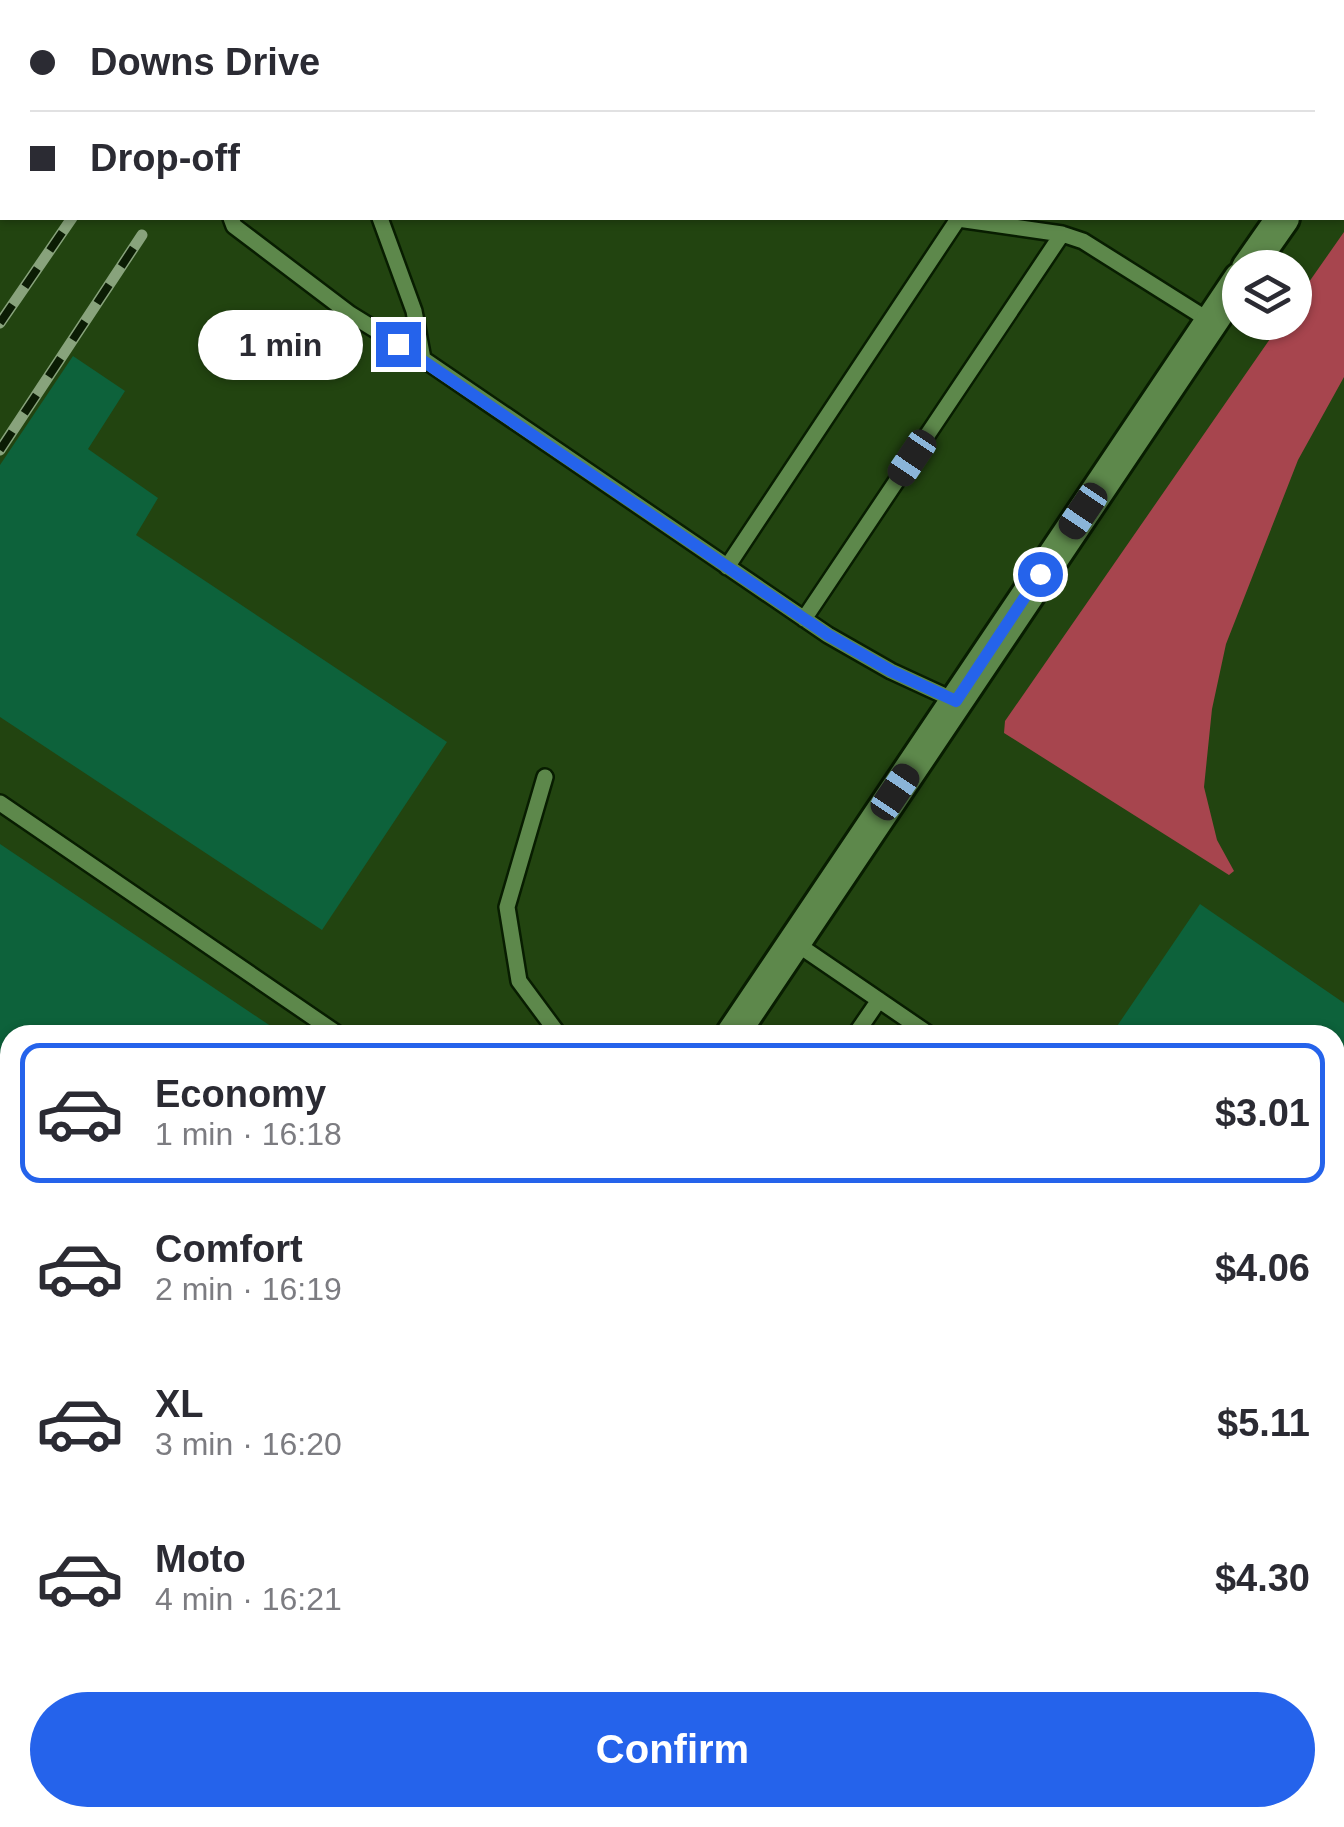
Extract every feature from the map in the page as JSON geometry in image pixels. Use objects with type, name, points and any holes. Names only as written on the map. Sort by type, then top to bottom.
[{"type":"street","points":[[1261,250],[1282,220]]},
{"type":"street","points":[[739,1025],[1222,305]]},
{"type":"lane","points":[[232,220],[234,226],[350,314],[423,359],[804,619],[891,671],[956,701]]},
{"type":"lane","points":[[381,220],[414,311],[423,359]]},
{"type":"lane","points":[[727,567],[957,220]]},
{"type":"lane","points":[[965,220],[1062,234],[1083,241],[1210,322]]},
{"type":"lane","points":[[804,619],[1062,234]]},
{"type":"lane","points":[[545,777],[507,907],[519,981],[552,1025]]},
{"type":"lane","points":[[0,802],[325,1025]]},
{"type":"lane","points":[[794,942],[915,1025]]},
{"type":"lane","points":[[862,1025],[879,1000]]},
{"type":"shaded area","points":[[0,220],[1344,220],[1344,1025],[0,1025]]},
{"type":"shaded area","points":[[1344,232],[1344,377],[1298,460],[1226,644],[1212,709],[1204,787],[1217,840],[1234,871],[1229,875],[1004,733],[1005,721],[1269,340],[1312,340],[1312,278]]},
{"type":"building","points":[[73,356],[125,391],[88,449],[158,498],[136,535],[447,742],[322,930],[0,717],[0,465]]},
{"type":"building","points":[[0,844],[269,1025],[0,1025]]},
{"type":"building","points":[[1200,904],[1344,1003],[1344,1025],[1118,1025]]},
{"type":"railway","points":[[0,323],[71,220]]},
{"type":"railway","points":[[0,450],[142,235]]},
{"type":"route","points":[[398,344],[828,635],[891,671],[956,701],[1040,574]]}]
